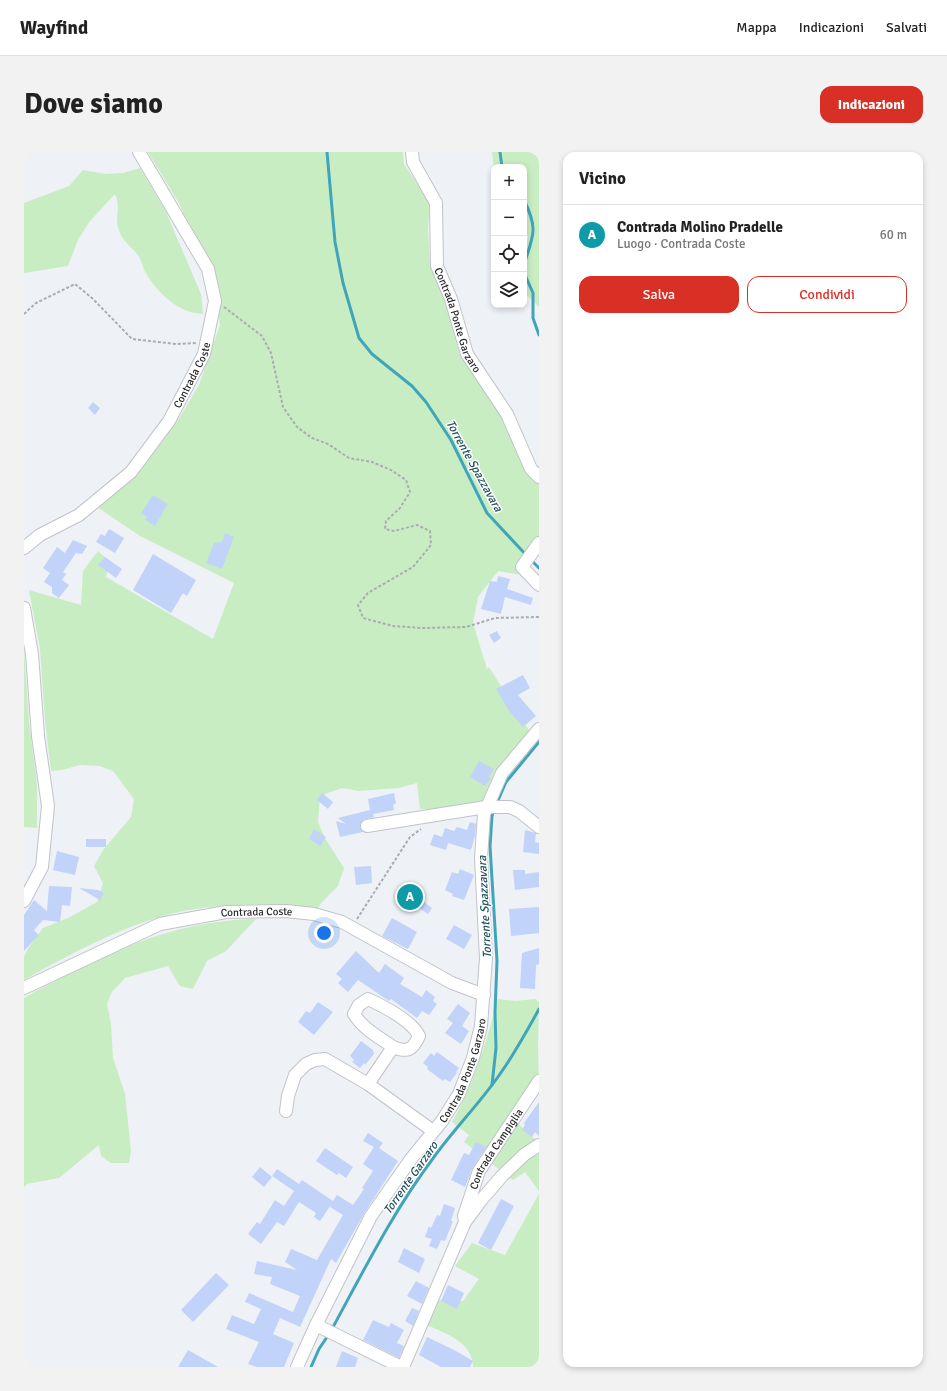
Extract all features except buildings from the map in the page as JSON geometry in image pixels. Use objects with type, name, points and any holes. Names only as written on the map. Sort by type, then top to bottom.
[{"type":"street","name":"Contrada Coste","points":[[24,548],[40,535],[79,515],[131,472],[169,421],[204,354],[215,300],[208,269],[139,152]]},
{"type":"street","name":"Contrada Ponte Garzaro","points":[[412,152],[413,162],[436,203],[437,266],[451,299],[467,354],[508,414],[531,469],[539,477]]},
{"type":"street","points":[[539,543],[522,567],[539,585]]},
{"type":"street","points":[[24,608],[32,654],[38,736],[48,806],[42,867],[24,902]]},
{"type":"street","points":[[486,807],[502,773],[539,729]]},
{"type":"street","name":"Contrada Ponte Garzaro","points":[[297,1367],[316,1325],[372,1216],[411,1159],[434,1131],[459,1094],[472,1058],[482,1026],[484,996],[486,958],[482,858],[486,807]]},
{"type":"street","points":[[367,826],[486,807],[510,807],[520,811],[539,828]]},
{"type":"street","name":"Contrada Coste","points":[[24,988],[160,924],[226,912],[286,911],[314,914],[352,926],[452,983],[484,996]]},
{"type":"street","points":[[368,999],[377,1003],[416,1030],[418,1036],[416,1042],[410,1049],[403,1051],[393,1047],[363,1026],[354,1014],[359,1005],[368,999]]},
{"type":"street","points":[[368,1084],[393,1047]]},
{"type":"street","points":[[286,1111],[295,1075],[306,1064],[315,1060],[324,1059],[354,1078],[368,1084],[434,1131]]},
{"type":"street","name":"Contrada Campiglia","points":[[465,1222],[464,1216],[480,1171],[539,1081]]},
{"type":"street","name":"Contrada Campiglia","points":[[402,1367],[465,1222],[482,1198],[502,1176],[525,1154],[539,1145]]},
{"type":"street","points":[[316,1325],[402,1367]]},
{"type":"path","points":[[24,314],[36,303],[75,284],[92,298],[132,339],[176,344],[198,342]]},
{"type":"path","points":[[215,300],[262,336],[271,353],[275,377],[283,407],[296,427],[312,438],[328,444],[349,458],[372,462],[391,470],[406,480],[410,492],[400,508],[386,521],[385,529],[394,531],[417,525],[430,531],[431,545],[413,567],[368,593],[358,605],[363,618],[393,626],[422,628],[466,627],[495,618],[539,617]]},
{"type":"path","points":[[352,926],[410,837],[422,828]]},
{"type":"green space","points":[[148,152],[403,152],[404,164],[430,203],[428,228],[430,265],[444,296],[459,353],[483,385],[503,417],[529,474],[539,483],[539,536],[523,556],[521,575],[498,571],[478,597],[473,623],[487,669],[489,667],[530,732],[494,775],[478,810],[420,809],[417,783],[399,788],[358,791],[342,788],[320,796],[318,822],[325,838],[344,868],[338,886],[317,909],[269,905],[237,905],[189,910],[168,914],[104,938],[24,980],[24,957],[27,950],[43,928],[68,918],[97,902],[103,883],[94,866],[103,850],[131,817],[134,799],[113,771],[99,766],[80,765],[62,770],[51,771],[45,721],[40,649],[29,590],[81,605],[83,571],[98,551],[110,562],[106,577],[213,639],[234,583],[140,536],[97,507],[142,469],[180,417],[199,385],[220,325],[215,288],[180,205]]},
{"type":"green space","points":[[492,152],[539,152],[539,307],[527,295],[527,164],[493,164]]},
{"type":"green space","points":[[140,168],[166,212],[201,294],[203,314],[186,310],[170,301],[151,281],[139,256],[123,238],[119,231],[117,222],[118,203],[115,194],[90,221],[78,240],[68,266],[24,273],[24,203],[69,186],[83,170],[105,174],[123,173]]},
{"type":"green space","points":[[24,649],[29,722],[37,784],[37,828],[24,827]]},
{"type":"green space","points":[[256,919],[226,951],[207,961],[193,989],[180,986],[168,966],[125,978],[112,992],[107,1004],[111,1024],[113,1058],[125,1094],[131,1151],[129,1163],[111,1163],[101,1156],[99,1145],[59,1178],[27,1184],[24,1187],[24,998],[79,968],[107,955],[164,934],[194,926],[225,921]]},
{"type":"green space","points":[[498,999],[515,1001],[535,999],[539,1002],[539,1093],[517,1123],[537,1141],[539,1139],[539,1191],[525,1172],[513,1180],[464,1142],[469,1135],[452,1122],[467,1093],[473,1077]]},
{"type":"green space","points":[[539,1194],[539,1367],[473,1367],[472,1358],[468,1350],[462,1344],[454,1338],[420,1322],[432,1300],[463,1301],[479,1279],[455,1266],[472,1243],[505,1255]]},
{"type":"waterway","name":"Torrente Spazzavara","points":[[327,152],[335,242],[343,283],[359,338],[372,354],[412,386],[426,402],[451,440],[487,513],[527,556]]},
{"type":"waterway","points":[[500,152],[502,164]]},
{"type":"waterway","points":[[527,208],[533,225],[532,238],[527,255]]},
{"type":"waterway","points":[[524,272],[533,293],[533,318],[539,335]]},
{"type":"waterway","name":"Torrente Spazzavara","points":[[531,560],[539,568]]},
{"type":"waterway","name":"Torrente Spazzavara","points":[[496,805],[506,782],[539,742]]},
{"type":"waterway","name":"Torrente Spazzavara","points":[[492,1085],[496,1048],[495,1012],[497,961],[490,846],[492,816],[494,810]]},
{"type":"waterway","name":"Torrente Garzaro","points":[[332,1329],[380,1241],[419,1177],[500,1074],[516,1050],[539,1009]]},
{"type":"waterway","name":"Torrente Garzaro","points":[[311,1367],[319,1349],[329,1334]]},
{"type":"place","name":"Contrada Molino Pradelle","points":[[410,897]]}]
